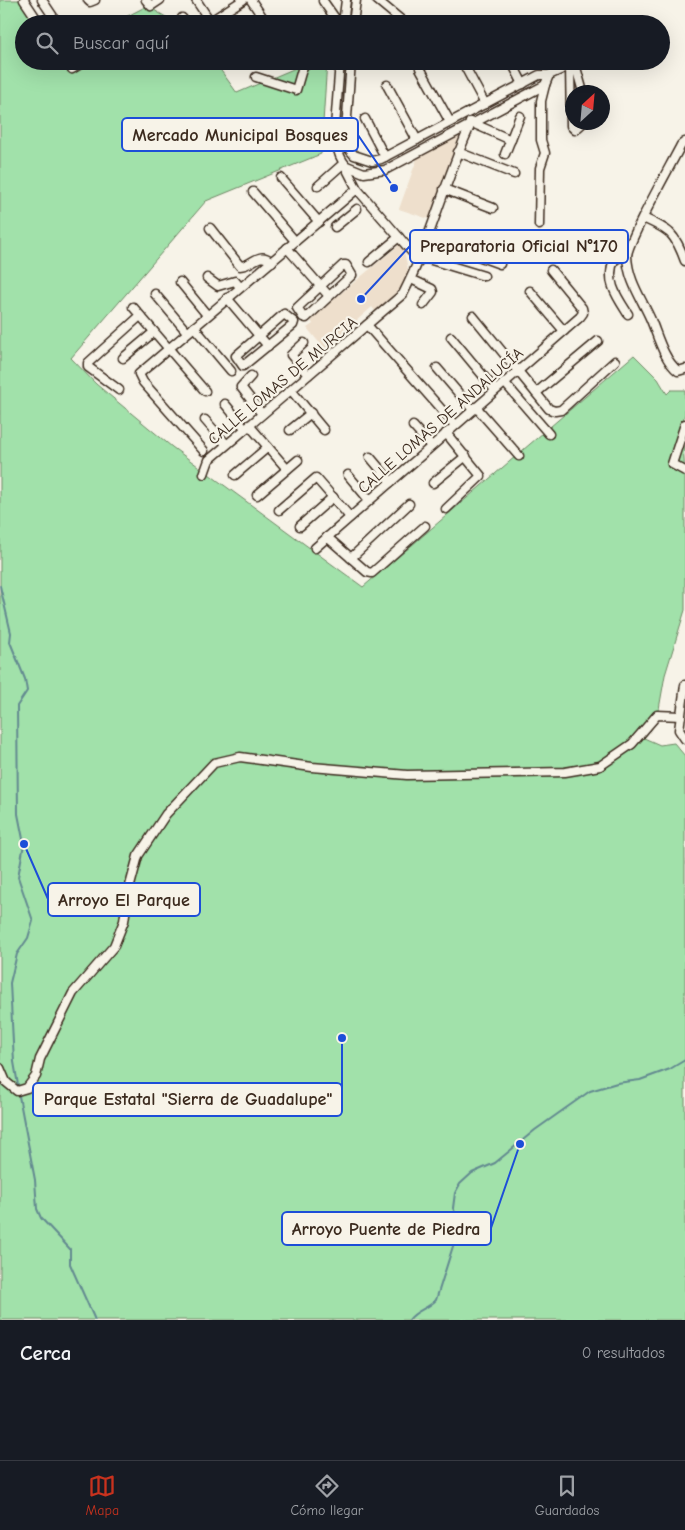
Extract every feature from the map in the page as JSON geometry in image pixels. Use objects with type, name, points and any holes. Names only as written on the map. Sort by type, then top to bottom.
[{"type":"street","points":[[24,0],[34,15]]},
{"type":"street","points":[[42,0],[52,15]]},
{"type":"street","points":[[88,0],[90,2],[95,0]]},
{"type":"street","points":[[148,3],[160,0]]},
{"type":"street","points":[[196,0],[204,15]]},
{"type":"street","points":[[217,15],[232,3],[243,0]]},
{"type":"street","points":[[251,0],[261,15]]},
{"type":"street","points":[[377,0],[395,15]]},
{"type":"street","points":[[323,1],[333,15]]},
{"type":"street","points":[[344,15],[345,1],[356,3]]},
{"type":"street","points":[[256,77],[296,90],[302,70]]},
{"type":"street","points":[[339,70],[336,144],[357,189],[418,259],[428,258],[484,276]]},
{"type":"street","points":[[350,70],[346,131],[349,149],[354,155],[372,161],[417,140],[539,75],[549,75],[561,70]]},
{"type":"street","points":[[421,70],[450,122]]},
{"type":"street","points":[[467,70],[485,104]]},
{"type":"street","points":[[516,70],[523,84]]},
{"type":"street","points":[[573,85],[575,70]]},
{"type":"street","points":[[577,70],[581,85]]},
{"type":"street","points":[[339,74],[350,76]]},
{"type":"street","points":[[539,225],[540,168],[546,153],[541,140],[541,101],[549,75]]},
{"type":"street","points":[[387,84],[417,140]]},
{"type":"street","points":[[345,164],[364,173],[385,170],[545,84]]},
{"type":"street","points":[[465,114],[471,124],[511,140]]},
{"type":"street","points":[[506,154],[520,116]]},
{"type":"street","points":[[365,119],[385,156]]},
{"type":"street","name":"CALLE LOMAS DE MURCIA","points":[[204,474],[209,460],[226,444],[403,294],[411,280],[458,152],[471,124]]},
{"type":"street","points":[[681,370],[672,367],[633,285],[627,254],[643,218],[681,145],[685,142]]},
{"type":"street","points":[[458,152],[514,174]]},
{"type":"street","points":[[318,186],[345,164]]},
{"type":"street","points":[[281,178],[318,222]]},
{"type":"street","points":[[204,450],[138,375],[357,189]]},
{"type":"street","points":[[444,189],[493,208]]},
{"type":"street","points":[[253,192],[295,241]]},
{"type":"street","points":[[335,227],[357,209]]},
{"type":"street","points":[[332,210],[342,221]]},
{"type":"street","points":[[643,218],[665,228],[678,242],[685,262]]},
{"type":"street","points":[[210,228],[240,266],[246,266],[258,257],[267,258],[272,262]]},
{"type":"street","points":[[426,237],[500,264]]},
{"type":"street","points":[[369,262],[399,238]]},
{"type":"street","points":[[287,248],[329,296]]},
{"type":"street","points":[[627,254],[614,260],[610,274],[614,292],[628,314]]},
{"type":"street","points":[[343,265],[352,273],[306,318],[297,310],[320,286],[343,265]]},
{"type":"street","name":"CALLE LOMAS DE ANDALUCÍA","points":[[315,548],[583,313],[582,308],[551,270]]},
{"type":"street","points":[[207,278],[218,286],[231,281],[240,287]]},
{"type":"street","points":[[411,280],[432,289],[434,292],[423,305]]},
{"type":"street","points":[[180,282],[207,315]]},
{"type":"street","points":[[530,291],[564,330]]},
{"type":"street","points":[[156,294],[231,371]]},
{"type":"street","points":[[227,298],[268,346]]},
{"type":"street","points":[[133,308],[205,391]]},
{"type":"street","points":[[284,314],[294,322],[293,325],[244,367],[236,356],[260,336],[284,314]]},
{"type":"street","points":[[119,390],[92,372],[88,367],[88,363],[140,316]]},
{"type":"street","points":[[473,316],[549,409],[555,411],[561,410],[615,361]]},
{"type":"street","points":[[367,326],[456,425]]},
{"type":"street","points":[[123,358],[154,332]]},
{"type":"street","points":[[451,337],[495,390]]},
{"type":"street","points":[[536,393],[598,341]]},
{"type":"street","points":[[304,343],[290,355],[308,376]]},
{"type":"street","points":[[437,368],[519,456]]},
{"type":"street","points":[[251,376],[241,387],[262,414]]},
{"type":"street","points":[[504,382],[549,434]]},
{"type":"street","points":[[291,390],[324,430]]},
{"type":"street","points":[[225,404],[287,469]]},
{"type":"street","points":[[290,430],[311,413]]},
{"type":"street","points":[[205,420],[226,444]]},
{"type":"street","points":[[685,424],[672,464],[685,471]]},
{"type":"street","points":[[413,426],[431,446]]},
{"type":"street","points":[[446,434],[480,472],[481,478],[446,509]]},
{"type":"street","points":[[235,475],[268,447]]},
{"type":"street","points":[[433,483],[466,456]]},
{"type":"street","points":[[370,457],[391,482]]},
{"type":"street","points":[[257,495],[298,460]]},
{"type":"street","points":[[348,474],[370,500]]},
{"type":"street","points":[[279,510],[315,478],[350,517]]},
{"type":"street","points":[[300,526],[333,497]]},
{"type":"street","points":[[351,558],[409,504]]},
{"type":"street","points":[[327,538],[367,572],[372,574],[425,526]]},
{"type":"street","points":[[685,685],[679,730],[685,737]]},
{"type":"street","points":[[0,1068],[6,1082],[17,1091],[28,1088],[36,1076],[40,1059],[73,993],[114,946],[124,921],[128,893],[138,856],[166,814],[214,763],[240,757],[312,768],[407,775],[510,775],[565,772],[600,766],[632,744],[657,715],[681,716]]},
{"type":"shaded area","points":[[460,134],[429,219],[399,209],[418,156]]},
{"type":"shaded area","points":[[399,245],[404,251],[408,269],[405,282],[398,291],[375,311],[372,307],[331,343],[334,347],[327,352],[307,328],[313,324],[310,319]]},
{"type":"green space","points":[[0,0],[20,0],[32,15],[15,15],[15,70],[220,70],[237,93],[291,70],[326,70],[321,154],[206,201],[71,358],[96,384],[172,447],[363,587],[634,355],[658,379],[667,394],[671,390],[685,390],[685,414],[682,423],[685,476],[685,610],[665,675],[659,709],[661,717],[644,738],[660,745],[674,743],[685,756],[685,1320],[0,1320]]},
{"type":"green space","points":[[147,6],[162,15],[130,15]]},
{"type":"waterway","points":[[0,586],[11,633],[10,642],[25,679],[27,691],[17,706],[18,814],[24,844],[18,877],[33,921],[28,938],[17,954],[10,983],[14,1062],[18,1085]]},
{"type":"waterway","points":[[409,1320],[436,1300],[460,1224],[453,1208],[455,1193],[460,1184],[472,1173],[495,1163],[535,1130],[590,1091],[617,1083],[640,1080],[670,1069],[685,1060]]},
{"type":"waterway","points":[[19,1096],[35,1180],[37,1209],[41,1218],[70,1249],[70,1264],[95,1320]]},
{"type":"place","name":"Mercado Municipal Bosques","points":[[394,188]]},
{"type":"place","name":"Preparatoria Oficial N°170","points":[[361,299]]},
{"type":"place","name":"Arroyo El Parque","points":[[24,844]]},
{"type":"place","name":"Parque Estatal \"Sierra de Guadalupe\"","points":[[342,1038]]},
{"type":"place","name":"Arroyo Puente de Piedra","points":[[520,1144]]}]
